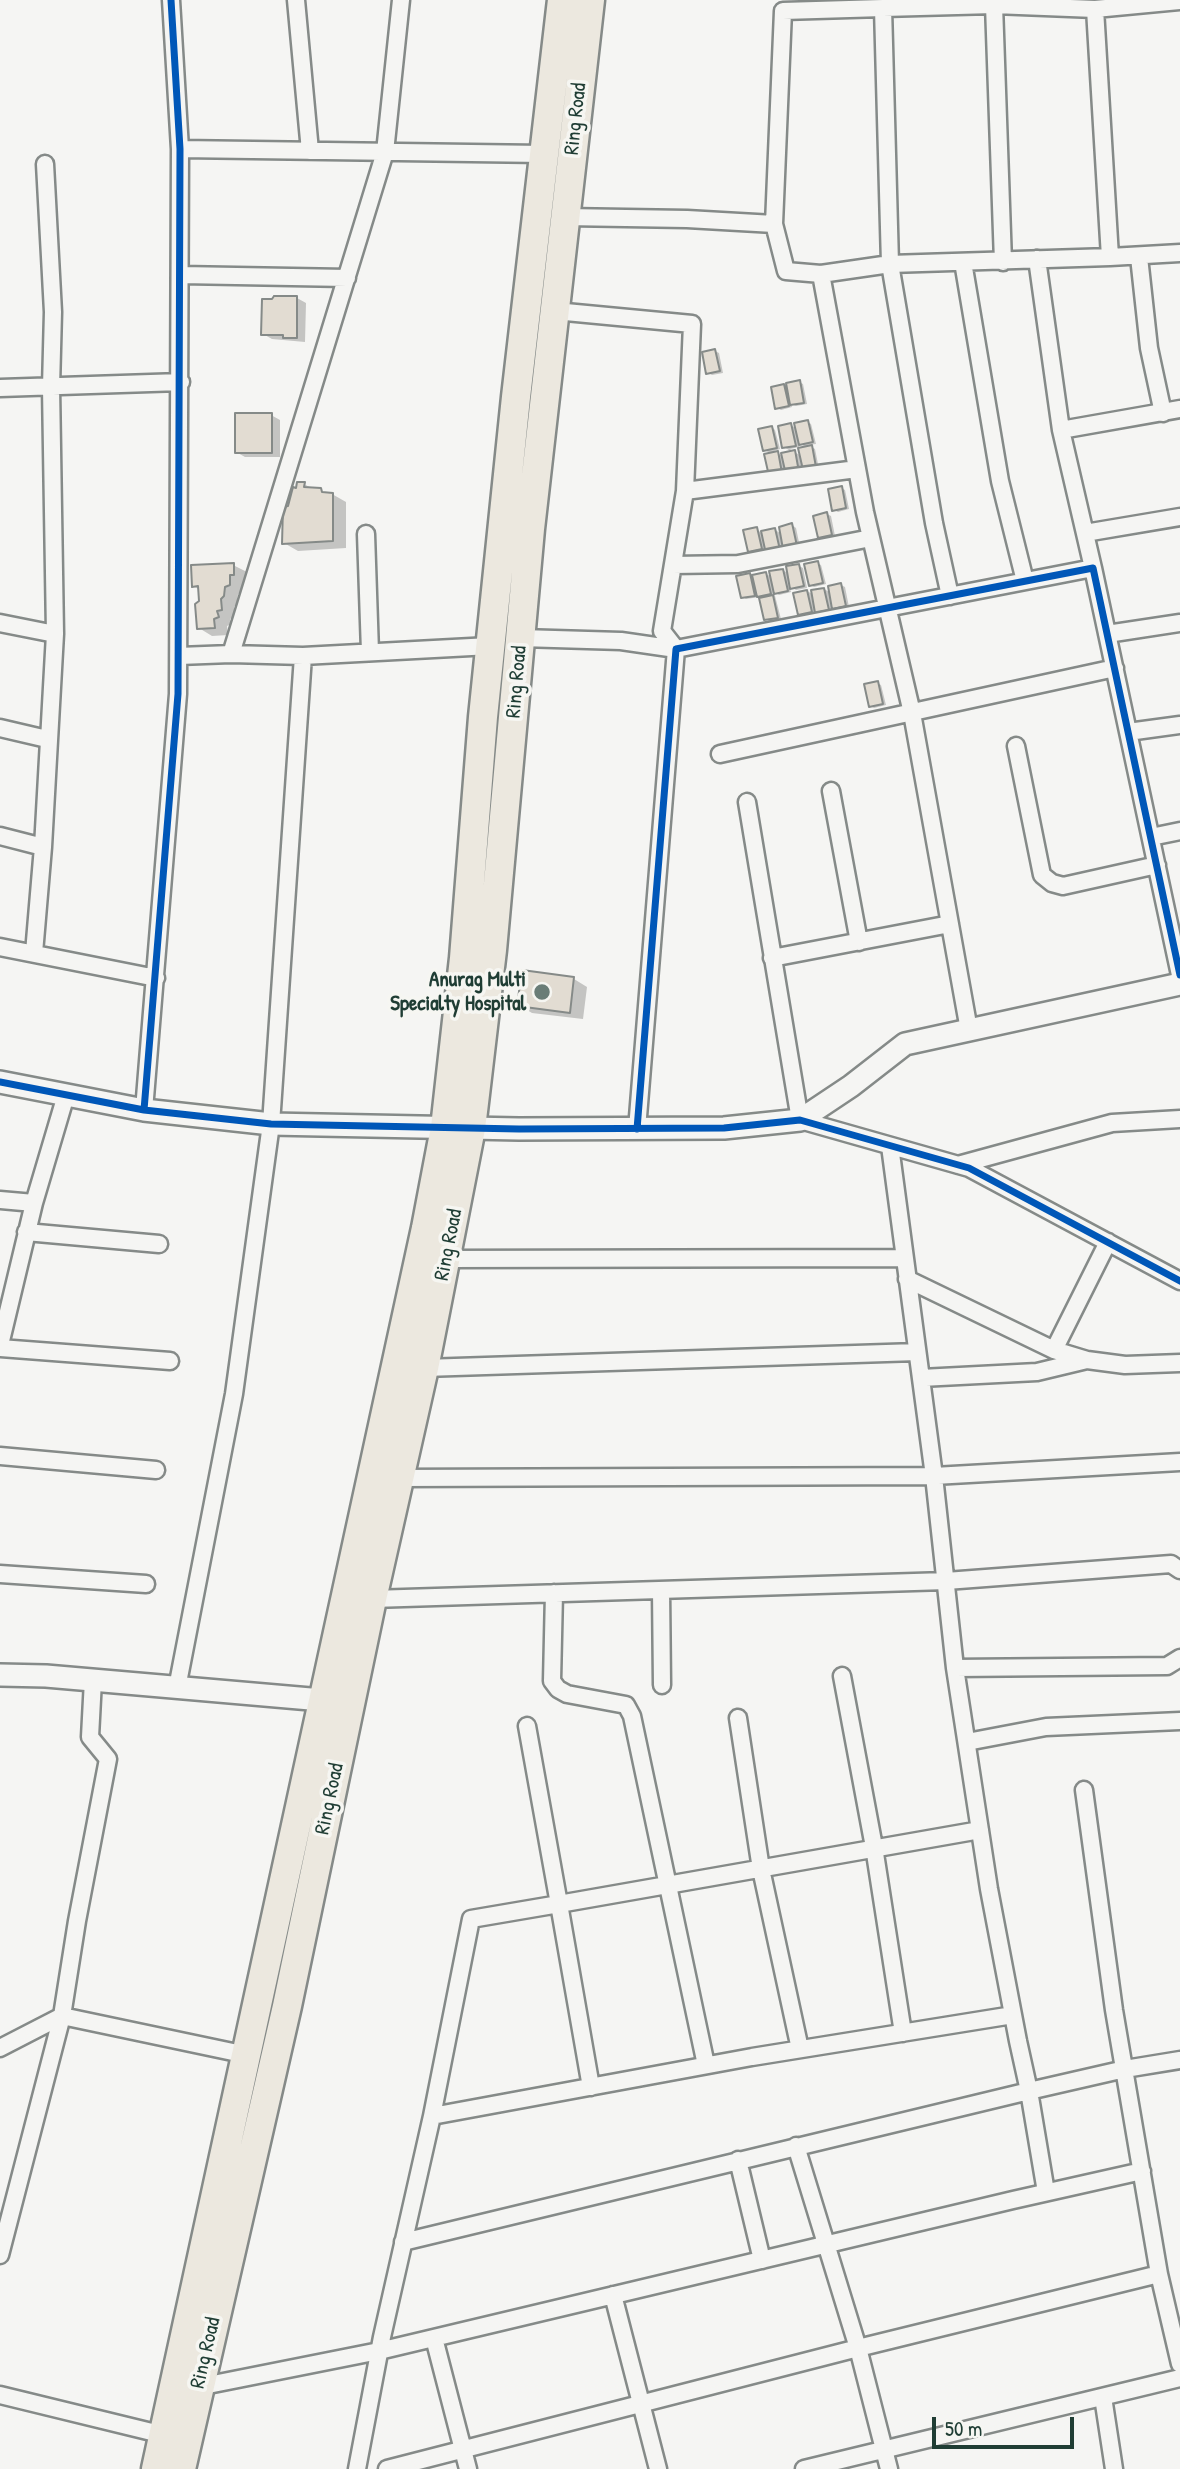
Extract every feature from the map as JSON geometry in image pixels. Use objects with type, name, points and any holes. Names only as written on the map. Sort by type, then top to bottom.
[{"type":"highway","name":"Ring Road","points":[[156,2469],[164,2435],[186,2389],[287,2006],[446,1259],[458,1128],[464,958],[490,646],[562,0]]},
{"type":"highway","name":"Ring Road","points":[[181,2469],[186,2389],[247,2055],[423,1241],[458,1128],[492,950],[521,638],[590,0]]},
{"type":"street","points":[[144,1110],[179,656],[180,149],[171,0]]},
{"type":"street","points":[[296,0],[310,151]]},
{"type":"street","points":[[231,654],[385,152],[401,0]]},
{"type":"street","points":[[1180,1],[1095,9],[1069,5],[883,8],[783,5],[774,224],[786,271],[821,274],[890,264],[1139,257],[1180,253]]},
{"type":"street","points":[[994,5],[1003,262]]},
{"type":"street","points":[[883,8],[890,264],[934,523],[950,596]]},
{"type":"street","points":[[1095,9],[1110,257]]},
{"type":"street","points":[[180,149],[544,154]]},
{"type":"street","points":[[34,953],[55,634],[51,387],[53,312],[45,164]]},
{"type":"street","points":[[565,217],[774,224]]},
{"type":"street","points":[[1139,257],[1149,348],[1163,413]]},
{"type":"street","points":[[1037,259],[1061,430],[1180,975]]},
{"type":"street","points":[[963,261],[1000,481],[1025,582]]},
{"type":"street","points":[[821,274],[871,538],[912,713],[969,1030]]},
{"type":"street","points":[[181,275],[347,278]]},
{"type":"street","points":[[555,311],[692,324],[685,491],[662,631],[676,649],[637,1129]]},
{"type":"street","points":[[0,388],[181,382]]},
{"type":"street","points":[[1061,430],[1180,410]]},
{"type":"street","points":[[685,491],[857,469]]},
{"type":"street","points":[[1085,533],[1180,517]]},
{"type":"street","points":[[366,534],[370,652]]},
{"type":"street","points":[[673,565],[738,564],[871,538]]},
{"type":"street","points":[[521,638],[621,641],[676,649],[1093,568]]},
{"type":"street","points":[[1107,634],[1180,623]]},
{"type":"street","points":[[0,624],[55,634]]},
{"type":"street","points":[[179,656],[303,656],[490,646]]},
{"type":"street","points":[[177,1688],[234,1394],[271,1124],[303,656]]},
{"type":"street","points":[[720,754],[1115,668]]},
{"type":"street","points":[[1128,732],[1180,725]]},
{"type":"street","points":[[0,728],[47,740]]},
{"type":"street","points":[[1016,746],[1042,874],[1052,883],[1063,886],[1157,865]]},
{"type":"street","points":[[831,791],[859,943]]},
{"type":"street","points":[[747,802],[800,1120]]},
{"type":"street","points":[[1151,837],[1180,831]]},
{"type":"street","points":[[0,836],[43,847]]},
{"type":"street","points":[[772,958],[950,924]]},
{"type":"street","points":[[0,947],[156,978]]},
{"type":"street","points":[[800,1120],[851,1086],[905,1044],[1180,985]]},
{"type":"street","points":[[0,1082],[144,1110],[271,1124],[637,1129],[724,1128],[800,1120],[969,1168],[1180,1281]]},
{"type":"street","points":[[66,1095],[3,1308],[0,1346],[170,1361]]},
{"type":"street","points":[[958,1165],[1112,1123],[1180,1119]]},
{"type":"street","points":[[890,1146],[934,1476],[955,1668],[980,1830],[1046,2192]]},
{"type":"street","points":[[0,1200],[34,1203]]},
{"type":"street","points":[[26,1232],[159,1244]]},
{"type":"street","points":[[1054,1350],[1108,1242]]},
{"type":"street","points":[[446,1259],[904,1258]]},
{"type":"street","points":[[907,1279],[1054,1350],[1087,1360],[1125,1364],[1180,1363]]},
{"type":"street","points":[[424,1368],[917,1352]]},
{"type":"street","points":[[921,1378],[1037,1372],[1087,1360]]},
{"type":"street","points":[[0,1456],[156,1470]]},
{"type":"street","points":[[400,1478],[934,1476],[1180,1462]]},
{"type":"street","points":[[372,1599],[946,1581],[1171,1564],[1180,1570]]},
{"type":"street","points":[[0,1574],[146,1584]]},
{"type":"street","points":[[661,1590],[662,1685]]},
{"type":"street","points":[[554,1593],[552,1681],[567,1695],[626,1705],[632,1716],[706,2065]]},
{"type":"street","points":[[955,1668],[1167,1666],[1180,1658]]},
{"type":"street","points":[[0,1675],[93,1680],[322,1700]]},
{"type":"street","points":[[842,1676],[874,1847],[903,2033]]},
{"type":"street","points":[[0,2255],[62,2016],[79,1907],[108,1759],[90,1737],[93,1680]]},
{"type":"street","points":[[738,1718],[761,1869],[800,2049]]},
{"type":"street","points":[[967,1742],[1046,1727],[1180,1721]]},
{"type":"street","points":[[527,1726],[591,2087]]},
{"type":"street","points":[[1084,1790],[1105,1949],[1159,2274],[1180,2364]]},
{"type":"street","points":[[357,2469],[379,2351],[432,2116],[471,1919],[980,1830]]},
{"type":"street","points":[[432,2116],[706,2065],[1013,2015]]},
{"type":"street","points":[[0,2048],[62,2016],[247,2055]]},
{"type":"street","points":[[404,2242],[1029,2091],[1125,2069],[1180,2060]]},
{"type":"street","points":[[796,2146],[858,2348],[889,2469]]},
{"type":"street","points":[[738,2160],[762,2260]]},
{"type":"street","points":[[186,2389],[379,2351],[1142,2171]]},
{"type":"street","points":[[387,2469],[1159,2274]]},
{"type":"street","points":[[612,2295],[657,2469]]},
{"type":"street","points":[[434,2337],[468,2469]]},
{"type":"street","points":[[804,2469],[1180,2378]]},
{"type":"street","points":[[0,2395],[164,2435]]},
{"type":"street","points":[[1103,2397],[1114,2469]]},
{"type":"building","points":[[274,296],[297,296],[297,338],[261,335],[262,299],[272,299]]},
{"type":"building","points":[[715,349],[720,371],[706,374],[702,352]]},
{"type":"building","points":[[800,380],[804,403],[790,405],[786,383]]},
{"type":"building","points":[[784,384],[789,406],[775,409],[771,387]]},
{"type":"building","points":[[235,413],[272,413],[272,453],[235,453]]},
{"type":"building","points":[[808,420],[813,442],[799,445],[794,423]]},
{"type":"building","points":[[791,423],[796,446],[782,448],[778,426]]},
{"type":"building","points":[[772,426],[777,448],[763,451],[758,429]]},
{"type":"building","points":[[812,445],[816,467],[803,470],[798,448]]},
{"type":"building","points":[[795,450],[799,472],[786,475],[781,453]]},
{"type":"building","points":[[778,451],[782,473],[769,476],[764,454]]},
{"type":"building","points":[[297,482],[305,482],[304,487],[321,488],[322,492],[333,493],[333,541],[282,544],[283,507],[288,506]]},
{"type":"building","points":[[842,486],[846,508],[832,511],[828,489]]},
{"type":"building","points":[[827,512],[832,535],[818,538],[813,516]]},
{"type":"building","points":[[792,523],[797,546],[783,549],[779,527]]},
{"type":"building","points":[[757,527],[762,549],[748,552],[743,530]]},
{"type":"building","points":[[775,528],[780,550],[766,554],[761,531]]},
{"type":"building","points":[[818,561],[823,583],[809,586],[804,564]]},
{"type":"building","points":[[234,563],[234,575],[230,575],[230,585],[225,587],[221,599],[222,610],[217,611],[219,617],[214,619],[215,628],[197,629],[195,604],[199,601],[198,586],[192,587],[191,565]]},
{"type":"building","points":[[799,564],[804,586],[790,589],[786,566]]},
{"type":"building","points":[[783,569],[788,591],[774,594],[769,571]]},
{"type":"building","points":[[766,572],[771,594],[757,597],[752,575]]},
{"type":"building","points":[[750,573],[755,596],[741,598],[736,576]]},
{"type":"building","points":[[841,583],[846,606],[832,609],[828,586]]},
{"type":"building","points":[[824,588],[829,610],[815,613],[811,590]]},
{"type":"building","points":[[807,590],[812,612],[798,615],[793,593]]},
{"type":"building","points":[[773,595],[778,618],[764,620],[759,598]]},
{"type":"building","points":[[878,681],[883,704],[869,707],[864,684]]},
{"type":"building","points":[[522,970],[574,977],[570,1013],[517,1006]]},
{"type":"cycle path","points":[[144,1110],[178,694],[180,149],[171,0]]},
{"type":"cycle path","points":[[637,1129],[676,649],[1093,568],[1180,975]]},
{"type":"cycle path","points":[[0,1082],[144,1110],[271,1124],[519,1129],[724,1128],[800,1120],[969,1168],[1180,1281]]},
{"type":"place","name":"Anurag Multi Specialty Hospital","points":[[542,992]]}]
